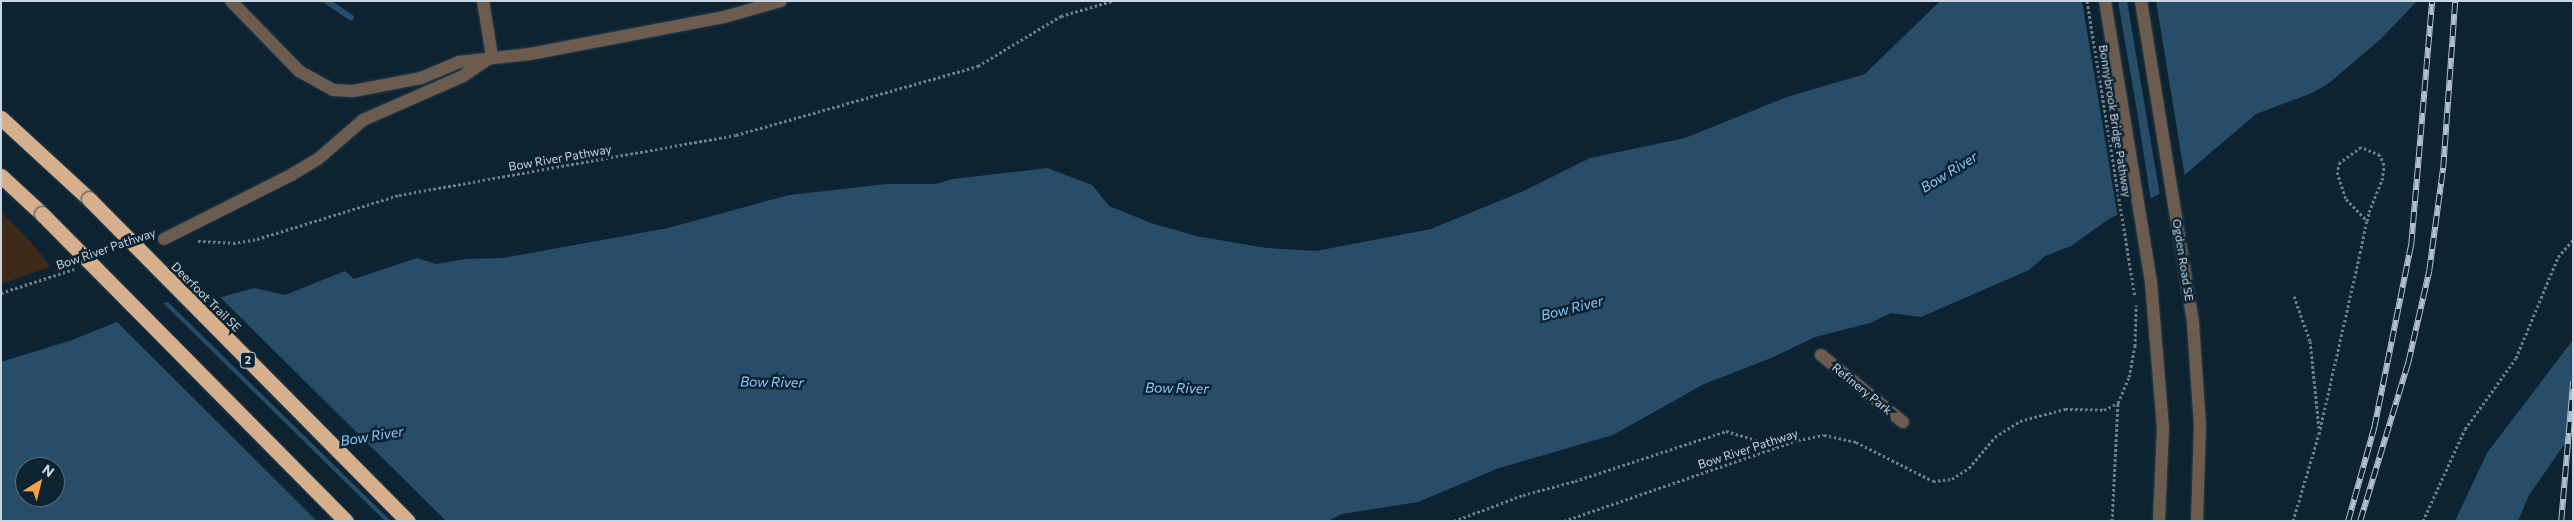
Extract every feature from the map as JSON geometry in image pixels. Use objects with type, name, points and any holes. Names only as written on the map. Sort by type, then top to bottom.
[{"type":"highway","name":"Deerfoot Trail SE","points":[[1,118],[89,199],[408,521]]},
{"type":"highway","points":[[1,176],[42,214],[346,521]]},
{"type":"street","points":[[231,1],[299,71],[333,90],[371,89],[421,78],[459,62],[492,56],[530,54],[724,17],[781,1]]},
{"type":"street","points":[[483,1],[492,56]]},
{"type":"street","points":[[2105,1],[2151,282],[2159,357],[2163,428],[2159,521]]},
{"type":"street","name":"Ogden Road SE","points":[[2141,1],[2176,216],[2198,373],[2198,521]]},
{"type":"street","points":[[164,239],[291,175],[318,159],[362,120],[463,76],[492,56]]},
{"type":"street","name":"Refinery Park","points":[[1821,355],[1904,422]]},
{"type":"path","name":"Bow River Pathway","points":[[194,240],[233,242],[257,238],[399,195],[736,135],[978,66],[1061,16],[1112,1]]},
{"type":"path","name":"Bonnybrook Bridge Pathway","points":[[2087,1],[2136,302],[2134,346],[2129,377],[2118,403]]},
{"type":"path","points":[[2293,521],[2319,434],[2367,221],[2382,180],[2384,165],[2380,155],[2361,147],[2340,162],[2337,172],[2346,199],[2367,221]]},
{"type":"path","points":[[2423,521],[2465,429],[2516,358],[2558,258],[2573,240]]},
{"type":"path","name":"Bow River Pathway","points":[[1,293],[84,266]]},
{"type":"path","points":[[2294,296],[2310,341],[2319,434]]},
{"type":"path","name":"Bow River Pathway","points":[[1564,521],[1779,446],[1824,435],[1856,442],[1933,481],[1952,479],[1969,468],[1995,437],[2020,421],[2057,411],[2104,410],[2118,403]]},
{"type":"path","points":[[2112,521],[2118,403]]},
{"type":"path","points":[[1454,521],[1523,495],[1584,478],[1726,431],[1779,446]]},
{"type":"shaded area","points":[[1,212],[37,249],[50,267],[1,284]]},
{"type":"water","name":"Bow River","points":[[1940,1],[2417,1],[2382,38],[2329,83],[2312,93],[2256,114],[2167,190],[2109,219],[2071,246],[2045,256],[2029,270],[1921,317],[1891,313],[1870,323],[1815,337],[1771,358],[1704,384],[1613,435],[1499,468],[1418,502],[1342,514],[1328,521],[1,521],[1,362],[72,340],[164,303],[194,296],[218,298],[254,288],[285,295],[345,271],[354,279],[417,258],[436,264],[465,259],[503,258],[668,228],[789,195],[887,184],[936,184],[953,179],[1047,168],[1092,185],[1109,206],[1151,223],[1196,236],[1266,248],[1316,251],[1431,229],[1526,190],[1590,158],[1685,138],[1787,97],[1865,74]]},
{"type":"water","points":[[2573,340],[2573,432],[2529,495],[2518,521],[2455,521],[2487,453]]},
{"type":"pier","points":[[2082,1],[2118,1],[2138,117],[2151,201],[2118,218]]},
{"type":"pier","points":[[2127,1],[2156,1],[2185,178],[2160,196]]},
{"type":"pier","points":[[194,294],[218,295],[446,521],[391,521],[166,300]]},
{"type":"pier","points":[[161,301],[385,521],[317,521],[115,320]]},
{"type":"waterway","points":[[327,1],[351,17]]},
{"type":"railway","points":[[2348,521],[2374,428],[2411,245],[2432,1]]},
{"type":"railway","points":[[2360,521],[2408,363],[2429,271],[2443,168],[2455,1]]},
{"type":"railway","points":[[2561,521],[2573,382]]}]
